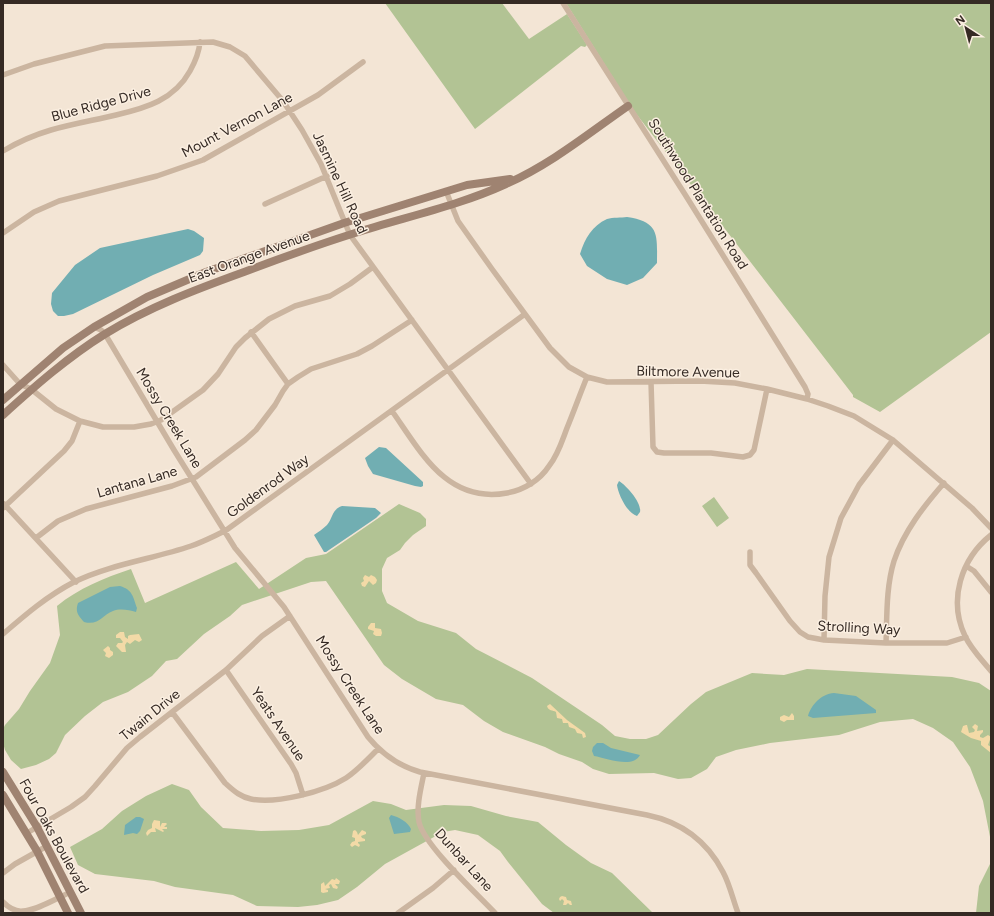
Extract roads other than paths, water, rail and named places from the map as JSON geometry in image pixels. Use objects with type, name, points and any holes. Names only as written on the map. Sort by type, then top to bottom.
[{"type":"street","name":"Southwood Plantation Road","points":[[563,3],[690,202],[805,387],[808,394],[808,399]]},
{"type":"street","name":"Jasmine Hill Road","points":[[3,75],[34,64],[105,46],[200,42],[219,44],[240,52],[259,71],[290,111],[314,150],[327,176],[344,223],[350,235],[531,484]]},
{"type":"street","name":"Blue Ridge Drive","points":[[3,151],[25,140],[52,130],[137,110],[160,101],[173,92],[189,73],[198,55],[200,42]]},
{"type":"street","name":"Mount Vernon Lane","points":[[3,233],[34,212],[59,201],[157,176],[203,160],[318,95],[363,62]]},
{"type":"street","name":"East Orange Avenue","points":[[3,416],[31,389],[105,334],[139,315],[175,298],[304,250],[487,193],[529,172],[571,146],[628,106]]},
{"type":"street","name":"East Orange Avenue","points":[[3,400],[63,348],[94,327],[148,298],[206,272],[344,223],[446,191],[467,185],[504,180],[529,172]]},
{"type":"street","points":[[265,204],[327,176]]},
{"type":"street","name":"Biltmore Avenue","points":[[446,191],[458,221],[525,314],[557,356],[569,367],[587,377],[607,382],[716,382],[749,385],[808,399],[854,416],[893,440],[972,508],[991,528]]},
{"type":"street","points":[[3,365],[20,384],[31,389],[56,408],[80,421],[103,427],[134,427],[151,424],[157,422],[210,383],[236,348],[251,332],[269,319],[281,312],[309,301],[330,296],[373,267]]},
{"type":"street","name":"Goldenrod Way","points":[[3,634],[30,610],[55,593],[76,582],[108,569],[191,546],[225,531],[525,314]]},
{"type":"street","name":"Lantana Lane","points":[[36,538],[58,521],[86,509],[172,486],[192,479],[245,440],[256,430],[288,384],[311,369],[357,354],[412,320]]},
{"type":"street","name":"Mossy Creek Lane","points":[[94,327],[101,330],[105,334],[157,422],[241,556],[290,616],[368,737],[378,749],[401,765],[424,773],[647,815],[669,821],[695,836],[715,858],[726,879],[738,913]]},
{"type":"street","points":[[251,332],[288,384]]},
{"type":"street","points":[[392,411],[436,471],[446,479],[469,492],[499,494],[517,491],[531,484],[543,474],[554,460],[587,377]]},
{"type":"street","points":[[651,382],[652,442],[654,450],[664,453],[711,453],[743,457],[750,455],[754,450],[768,389]]},
{"type":"street","points":[[20,384],[23,395],[22,398]]},
{"type":"street","points":[[76,582],[36,538],[4,506],[64,451],[72,441],[80,421]]},
{"type":"street","points":[[824,640],[824,596],[829,557],[842,518],[859,485],[893,440]]},
{"type":"street","points":[[886,643],[889,589],[894,561],[907,532],[920,513],[944,484]]},
{"type":"street","points":[[991,535],[969,558],[961,576],[957,601],[958,614],[966,637],[972,647],[991,670]]},
{"type":"street","name":"Strolling Way","points":[[750,552],[750,565],[790,621],[800,632],[808,637],[824,640],[886,643],[947,643],[966,637]]},
{"type":"street","points":[[966,566],[974,571],[991,592]]},
{"type":"street","name":"Twain Drive","points":[[28,833],[71,807],[85,796],[127,748],[145,732],[226,670],[262,636],[290,616]]},
{"type":"street","name":"Yeats Avenue","points":[[226,670],[291,764],[296,773],[303,795]]},
{"type":"street","points":[[172,712],[225,782],[235,792],[251,799],[281,799],[303,795],[342,780],[361,766],[378,749]]},
{"type":"street","name":"Four Oaks Boulevard","points":[[3,772],[38,827],[81,913]]},
{"type":"street","name":"Dunbar Lane","points":[[424,773],[419,806],[419,822],[428,841],[495,913]]},
{"type":"street","points":[[3,787],[11,783]]},
{"type":"street","name":"Four Oaks Boulevard","points":[[3,795],[28,833],[68,913]]},
{"type":"street","points":[[3,873],[15,864],[47,846]]},
{"type":"street","points":[[398,913],[433,888],[454,870]]},
{"type":"street","points":[[3,902],[10,908],[23,911],[71,892]]},
{"type":"water","points":[[627,217],[646,222],[651,226],[656,237],[657,263],[643,278],[627,285],[607,279],[587,266],[580,254],[584,243],[597,225],[607,219]]},
{"type":"water","points":[[188,229],[204,238],[203,251],[200,255],[153,275],[73,314],[58,316],[53,311],[51,304],[52,293],[75,265],[100,248]]},
{"type":"water","points":[[379,447],[386,448],[423,482],[423,486],[415,486],[373,474],[365,458]]},
{"type":"water","points":[[619,481],[630,491],[639,504],[640,512],[637,516],[630,511],[621,498],[617,485]]},
{"type":"water","points":[[342,506],[375,508],[381,513],[376,518],[324,552],[314,535],[327,525],[334,511]]},
{"type":"water","points":[[120,586],[132,594],[137,608],[136,612],[116,610],[93,623],[84,622],[78,613],[78,603],[110,587]]},
{"type":"water","points":[[834,693],[856,696],[876,710],[876,713],[813,718],[808,716],[809,712],[817,701],[825,695]]},
{"type":"water","points":[[597,743],[603,743],[611,748],[640,755],[637,759],[626,762],[619,762],[594,756],[592,751],[593,747]]},
{"type":"water","points":[[391,815],[400,818],[410,826],[410,832],[394,834],[389,818]]},
{"type":"water","points":[[136,817],[144,819],[140,831],[137,834],[133,833],[124,835],[125,825]]}]
